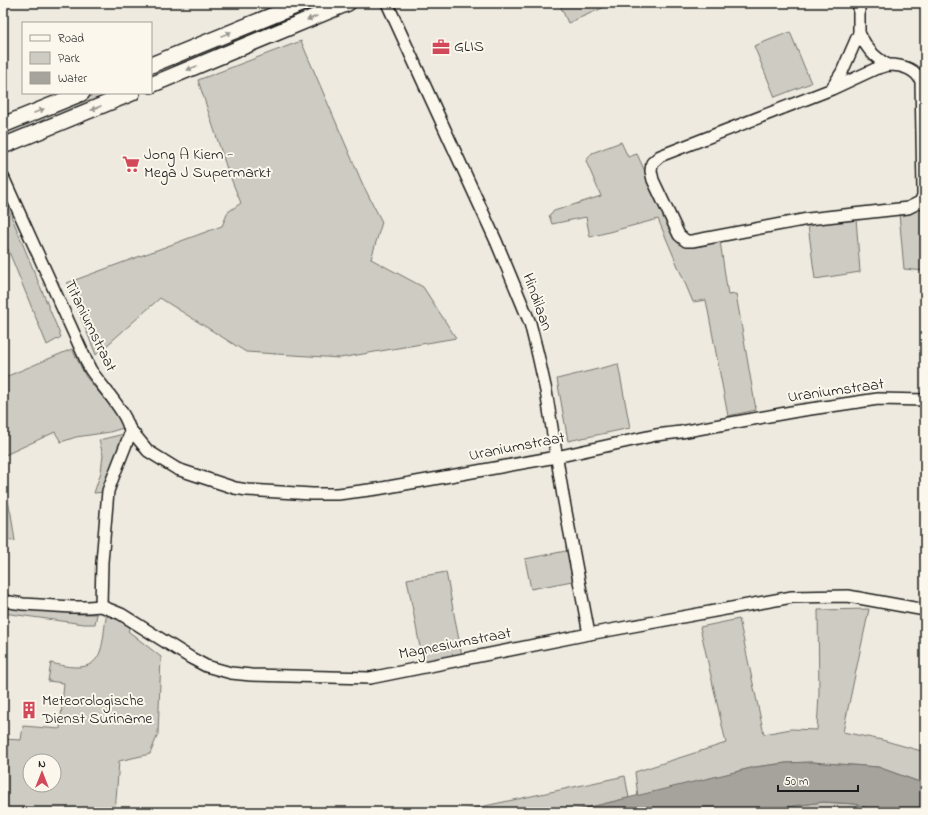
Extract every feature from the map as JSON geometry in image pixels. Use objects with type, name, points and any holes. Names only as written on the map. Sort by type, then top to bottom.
[{"type":"main road","points":[[152,65],[303,3]]},
{"type":"main road","points":[[152,85],[348,3]]},
{"type":"main road","points":[[3,125],[80,94]]},
{"type":"main road","points":[[3,146],[130,94]]},
{"type":"street","name":"Hindilaan","points":[[387,3],[496,241],[530,323],[546,391],[566,518],[589,634]]},
{"type":"street","points":[[832,89],[842,72],[859,34],[859,3]]},
{"type":"street","points":[[859,34],[869,51],[877,59],[888,65]]},
{"type":"street","points":[[888,65],[896,65],[912,70],[918,76],[921,81],[924,179],[923,196],[920,202],[908,208],[808,219],[692,241],[686,241],[679,235],[653,180],[651,171],[652,163],[660,156],[832,89],[875,69],[888,65]]},
{"type":"street","name":"Titaniumstraat","points":[[3,177],[90,369],[98,382],[120,409],[130,429]]},
{"type":"street","name":"Uraniumstraat","points":[[130,429],[148,451],[178,469],[235,488],[312,494],[345,494],[556,457],[656,436],[803,410],[878,399],[925,400]]},
{"type":"street","points":[[101,606],[102,562],[108,491],[130,434],[130,429]]},
{"type":"street","name":"Magnesiumstraat","points":[[3,601],[72,607],[101,606],[120,614],[206,666],[230,673],[251,675],[370,678],[589,634],[792,597],[848,596],[925,610]]},
{"type":"green space","points":[[315,3],[338,3],[177,65],[174,66],[173,64]]},
{"type":"green space","points":[[559,3],[614,3],[568,23]]},
{"type":"green space","points":[[790,32],[811,83],[775,97],[754,46]]},
{"type":"green space","points":[[301,41],[363,185],[382,222],[371,259],[423,287],[456,338],[340,358],[246,352],[160,298],[96,355],[67,283],[222,226],[228,212],[241,203],[227,169],[198,80]]},
{"type":"green space","points":[[96,94],[119,94],[3,143],[3,132]]},
{"type":"green space","points":[[621,142],[628,157],[637,154],[677,241],[687,246],[698,247],[720,241],[728,295],[736,294],[756,410],[728,416],[706,300],[693,302],[658,219],[590,237],[586,217],[552,224],[549,215],[554,211],[601,196],[586,161],[592,153]]},
{"type":"green space","points":[[3,196],[61,337],[47,345],[3,237]]},
{"type":"green space","points":[[925,204],[925,271],[904,269],[899,213]]},
{"type":"green space","points":[[856,218],[860,272],[815,279],[808,225]]},
{"type":"green space","points":[[72,349],[86,377],[118,415],[123,424],[123,428],[110,432],[76,437],[61,442],[55,432],[3,456],[3,378]]},
{"type":"green space","points":[[618,364],[630,428],[568,441],[557,379]]},
{"type":"green space","points":[[124,434],[105,492],[94,493],[101,472],[103,455],[99,440]]},
{"type":"green space","points":[[3,481],[11,514],[15,541],[3,540]]},
{"type":"green space","points":[[571,550],[577,580],[531,589],[525,559]]},
{"type":"green space","points":[[446,572],[462,656],[423,663],[407,579]]},
{"type":"green space","points":[[3,605],[78,614],[97,614],[95,624],[84,624],[3,613]]},
{"type":"green space","points":[[869,609],[843,732],[882,740],[925,752],[925,784],[878,767],[812,762],[786,763],[755,767],[638,797],[635,772],[726,743],[700,627],[739,619],[764,734],[791,729],[817,730],[819,693],[818,610]]},
{"type":"green space","points":[[109,614],[114,614],[131,625],[128,631],[161,657],[158,734],[150,754],[119,761],[115,812],[3,812],[3,739],[21,740],[23,726],[60,729],[64,683],[48,681],[51,663],[76,667],[85,666],[92,663],[97,658],[102,643],[106,618]]},
{"type":"green space","points":[[625,776],[629,798],[570,812],[457,812]]},
{"type":"green space","points":[[823,802],[855,804],[880,812],[768,812],[787,807]]},
{"type":"water","points":[[812,762],[878,767],[925,784],[925,812],[880,812],[855,804],[823,802],[787,807],[768,812],[570,812],[755,767],[786,763]]},
{"type":"place","name":"GLIS","points":[[441,47]]},
{"type":"place","name":"Jong A Kiem - Mega J Supermarkt","points":[[131,164]]},
{"type":"place","name":"Meteorologische Dienst Suriname","points":[[29,710]]}]
